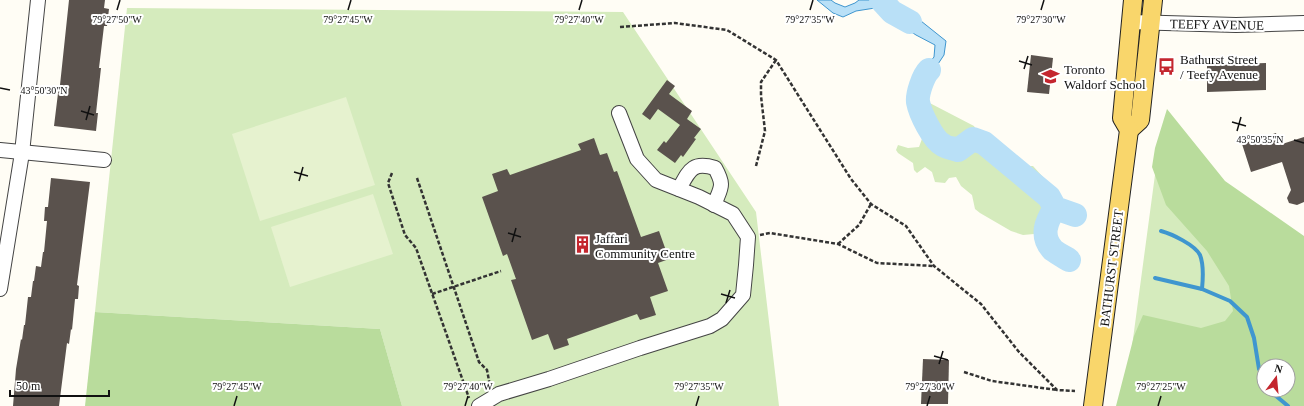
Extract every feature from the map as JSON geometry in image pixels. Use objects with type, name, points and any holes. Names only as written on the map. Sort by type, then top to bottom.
[{"type":"main road","name":"BATHURST STREET","points":[[1093,406],[1129,130],[1122,118],[1133,0]]},
{"type":"main road","name":"BATHURST STREET","points":[[1129,130],[1140,120],[1153,0]]},
{"type":"street","points":[[0,289],[22,153],[38,0]]},
{"type":"street","name":"TEEFY AVENUE","points":[[1130,22],[1236,25],[1304,23]]},
{"type":"street","points":[[474,402],[492,398],[499,394],[710,326],[722,319],[743,295],[748,236],[733,214],[656,180],[637,159],[619,113]]},
{"type":"street","points":[[0,150],[104,160]]},
{"type":"street","points":[[679,189],[695,166],[705,165],[715,168],[721,178],[722,185],[714,205]]},
{"type":"path","points":[[620,27],[675,23],[728,30],[776,60],[851,179],[871,204],[906,226],[934,266],[981,304],[1019,352],[1057,390]]},
{"type":"path","points":[[756,166],[765,131],[761,82],[776,60]]},
{"type":"path","points":[[392,173],[388,183],[405,235],[416,248],[432,294],[474,402]]},
{"type":"path","points":[[417,178],[479,362],[487,370],[492,398]]},
{"type":"path","points":[[838,244],[859,225],[871,204]]},
{"type":"path","points":[[748,236],[770,233],[838,244],[877,263],[934,266]]},
{"type":"path","points":[[432,294],[501,271]]},
{"type":"path","points":[[964,372],[992,381],[1075,391]]},
{"type":"green space","points":[[127,8],[623,12],[756,212],[779,406],[402,406],[380,329],[95,312]]},
{"type":"green space","points":[[346,97],[375,185],[260,221],[232,134]]},
{"type":"green space","points":[[922,99],[974,126],[981,139],[986,141],[991,148],[1012,158],[1024,166],[1033,166],[1052,187],[1058,203],[1068,213],[1058,216],[1052,222],[1053,239],[1057,248],[1055,251],[1051,252],[1048,250],[1034,234],[1023,235],[1011,231],[980,213],[975,209],[972,195],[961,186],[956,177],[949,178],[945,183],[935,182],[932,172],[925,167],[917,173],[914,170],[913,163],[898,153],[896,150],[898,145],[908,148],[919,147],[923,136],[928,132],[913,100]]},
{"type":"green space","points":[[1167,109],[1225,181],[1304,236],[1304,406],[1116,406],[1134,336],[1143,315],[1201,328],[1225,321],[1233,311],[1229,286],[1207,251],[1166,205],[1152,167],[1155,148]]},
{"type":"green space","points":[[1159,145],[1279,258],[1296,358],[1256,358],[1256,398],[1296,398],[1296,359],[1304,406],[1124,406]]},
{"type":"green space","points":[[373,194],[393,254],[290,287],[271,227]]},
{"type":"green space","points":[[95,312],[380,329],[402,406],[85,406]]},
{"type":"water","points":[[817,0],[831,0],[845,7],[859,0],[877,0],[886,4],[893,2],[897,11],[907,17],[916,17],[946,41],[944,55],[936,67],[931,70],[922,99],[913,100],[914,87],[924,69],[934,57],[935,45],[916,35],[875,8],[856,11],[843,17],[833,13]]},
{"type":"building","points":[[69,0],[105,0],[104,8],[109,9],[107,26],[104,26],[99,68],[101,68],[96,113],[98,113],[96,131],[54,126]]},
{"type":"building","points":[[1031,55],[1053,58],[1049,94],[1027,92]]},
{"type":"building","points":[[1266,63],[1266,90],[1207,92],[1207,65]]},
{"type":"building","points":[[667,80],[675,86],[669,94],[692,111],[687,119],[701,129],[694,138],[696,139],[683,157],[681,155],[675,163],[657,150],[664,141],[666,143],[680,125],[658,109],[650,120],[642,114]]},
{"type":"building","points":[[1276,133],[1279,145],[1304,137],[1304,202],[1297,205],[1289,203],[1287,198],[1291,190],[1282,162],[1251,172],[1242,144]]},
{"type":"building","name":"Jaffari Community Centre","points":[[594,138],[600,155],[607,153],[614,172],[617,171],[641,237],[659,231],[669,259],[658,263],[668,291],[650,297],[656,315],[640,320],[637,314],[567,339],[569,345],[554,350],[548,334],[532,340],[511,280],[516,279],[507,254],[503,256],[482,197],[498,191],[492,174],[507,169],[510,175],[581,150],[578,144]]},
{"type":"building","points":[[51,178],[90,182],[77,285],[79,286],[78,299],[75,299],[72,330],[71,329],[69,344],[67,343],[59,406],[13,406],[16,369],[25,325],[28,297],[31,297],[36,266],[41,267],[44,252],[47,221],[44,221],[45,207],[48,207]]},
{"type":"building","points":[[923,359],[949,360],[948,404],[921,404]]},
{"type":"waterway","points":[[881,0],[892,12],[910,22]]},
{"type":"waterway","points":[[929,70],[921,85],[918,94],[918,102],[921,113],[935,138],[939,142],[946,147],[958,150],[973,139],[984,143],[1049,197],[1055,208],[1075,215]]},
{"type":"waterway","points":[[1055,208],[1047,224],[1047,240],[1053,250],[1069,260]]},
{"type":"waterway","points":[[1161,231],[1183,240],[1193,247],[1200,255],[1203,276],[1202,289]]},
{"type":"waterway","points":[[1155,278],[1202,289],[1230,301],[1247,317],[1254,338],[1257,358]]},
{"type":"waterway","points":[[1278,398],[1288,406]]},
{"type":"place","name":"Bathurst Street / Teefy Avenue","points":[[1167,66]]},
{"type":"place","name":"Toronto Waldorf School","points":[[1051,76]]},
{"type":"place","name":"Jaffari Community Centre","points":[[582,245]]}]
